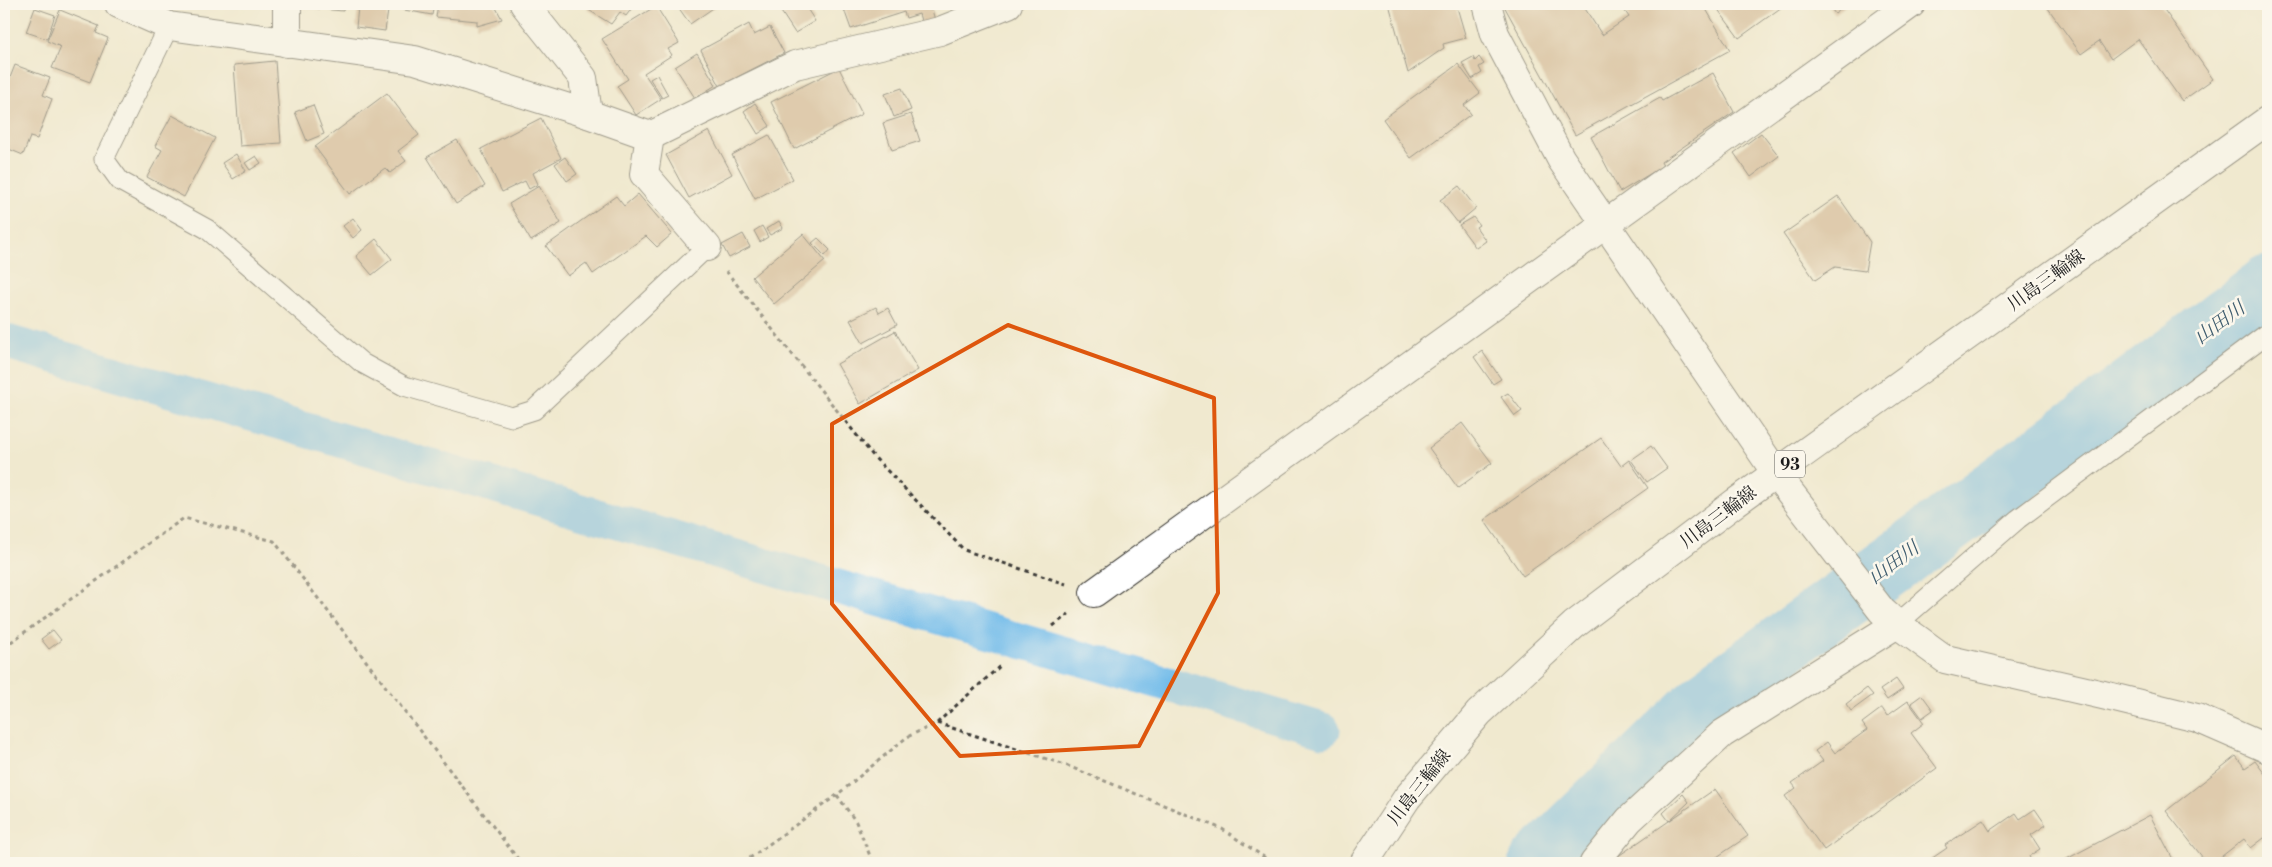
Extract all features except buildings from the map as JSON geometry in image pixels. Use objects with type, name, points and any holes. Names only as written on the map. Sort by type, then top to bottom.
[{"type":"street","points":[[119,4],[169,26],[415,60],[588,114],[650,136],[795,65],[940,30],[1008,4]]},
{"type":"street","points":[[287,4],[287,43]]},
{"type":"street","points":[[524,4],[583,78],[588,114]]},
{"type":"street","points":[[1486,4],[1495,34],[1561,159],[1781,480],[1889,618],[1945,659],[2197,718],[2268,749]]},
{"type":"street","points":[[1094,593],[1911,4]]},
{"type":"street","name":"川島三輪線","points":[[1364,863],[1407,798],[1479,713],[1574,625],[1781,480],[2268,120]]},
{"type":"street","points":[[650,136],[644,174],[707,247]]},
{"type":"street","points":[[1594,863],[1629,820],[1722,734],[1889,618]]},
{"type":"lane","points":[[169,26],[104,160],[120,181],[207,229],[362,363],[404,386],[512,417],[534,410],[707,247]]},
{"type":"lane","points":[[1889,618],[2018,519],[2268,333]]},
{"type":"path","points":[[707,247],[874,457],[964,550],[1094,593]]},
{"type":"path","points":[[4,647],[184,518],[274,541],[521,863]]},
{"type":"path","points":[[743,863],[837,795],[907,737],[937,723],[1000,666]]},
{"type":"path","points":[[937,723],[1068,766],[1222,829],[1273,863]]},
{"type":"path","points":[[837,795],[856,822],[873,863]]},
{"type":"highlighted area","points":[[1008,325],[1214,398],[1218,593],[1139,746],[960,756],[832,604],[832,424]]},
{"type":"waterway","name":"山田川","points":[[1539,863],[1706,700],[2086,423],[2268,286]]},
{"type":"waterway","points":[[4,341],[1323,730]]}]
